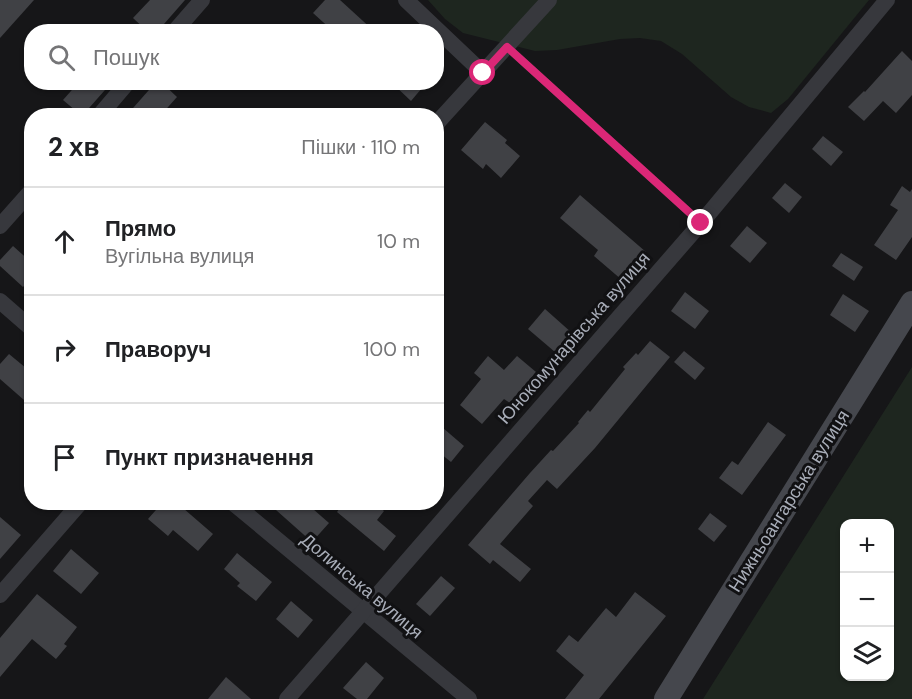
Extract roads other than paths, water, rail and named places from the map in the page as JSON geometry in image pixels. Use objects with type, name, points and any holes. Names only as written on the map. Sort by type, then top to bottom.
[{"type":"street","points":[[181,24],[202,0]]},
{"type":"street","points":[[405,0],[431,24]]},
{"type":"street","points":[[444,115],[549,0]]},
{"type":"street","name":"Юнокомунарівська вулиця","points":[[286,699],[701,223],[887,0]]},
{"type":"street","points":[[444,36],[483,73]]},
{"type":"street","points":[[106,108],[121,90]]},
{"type":"street","points":[[0,226],[24,199]]},
{"type":"street","points":[[0,301],[24,322]]},
{"type":"street","name":"Нижньоангарська вулиця","points":[[666,699],[912,303]]},
{"type":"street","points":[[0,595],[74,510]]},
{"type":"street","name":"Долинська вулиця","points":[[241,510],[469,699]]},
{"type":"lane","points":[[507,47],[701,223]]}]
